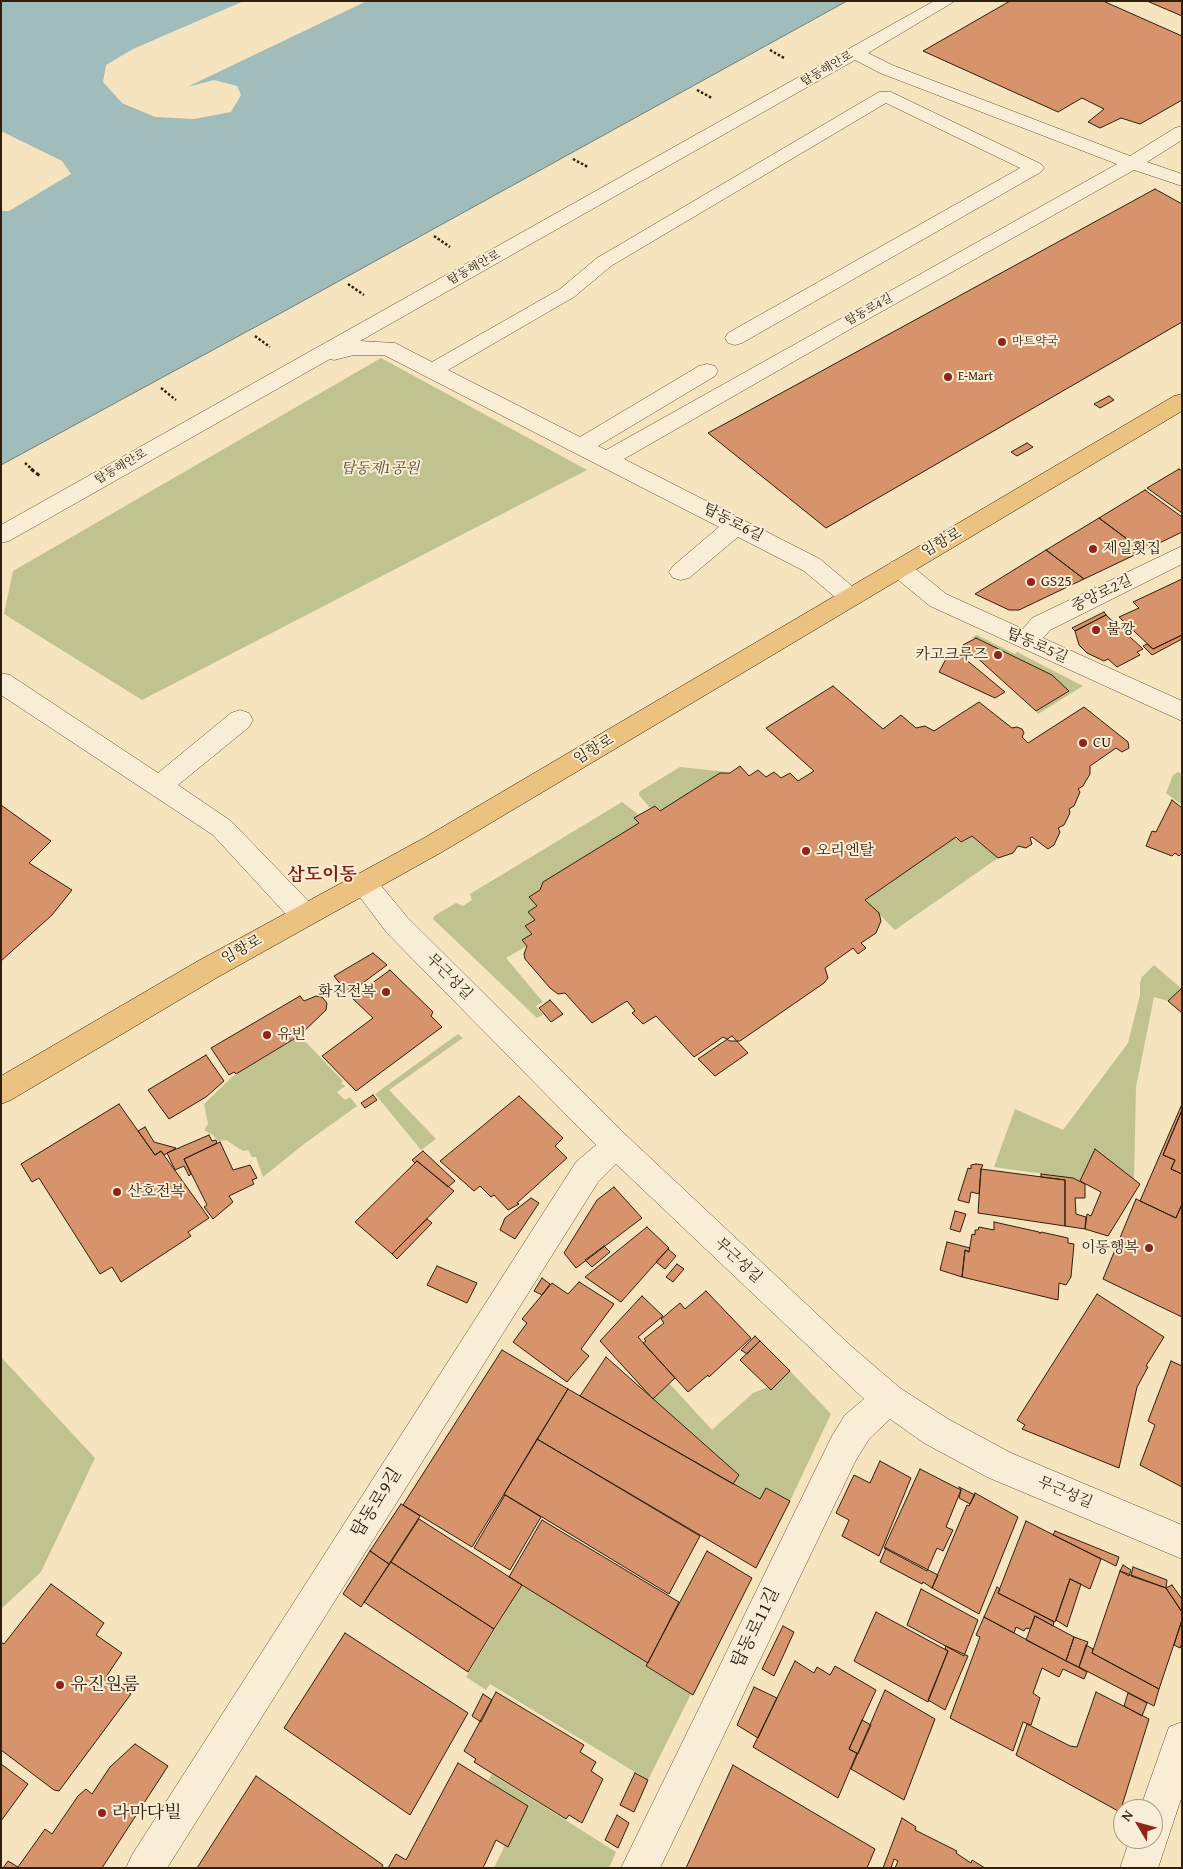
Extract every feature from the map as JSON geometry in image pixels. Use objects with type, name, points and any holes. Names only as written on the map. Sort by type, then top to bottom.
[{"type":"main road","name":"임항로","points":[[1,1091],[304,915],[363,884],[1182,401]]},
{"type":"street","name":"탑동해안로","points":[[1,535],[947,1]]},
{"type":"street","points":[[855,53],[886,69],[1132,163],[1182,180]]},
{"type":"street","points":[[885,96],[886,69]]},
{"type":"street","points":[[735,338],[1034,168],[885,96]]},
{"type":"street","points":[[431,371],[567,293],[604,262],[885,96]]},
{"type":"street","name":"탑동로4길","points":[[608,459],[847,322],[1132,163],[1182,132]]},
{"type":"street","points":[[810,296],[828,309]]},
{"type":"street","name":"탑동로6길","points":[[308,361],[354,348],[388,348],[812,565],[850,598]]},
{"type":"street","points":[[582,446],[707,371]]},
{"type":"street","points":[[681,572],[737,525]]},
{"type":"street","name":"중앙로2길","points":[[1027,640],[1040,624],[1182,554]]},
{"type":"street","name":"탑동로5길","points":[[899,568],[938,600],[1182,712]]},
{"type":"street","points":[[1,682],[222,828],[304,915]]},
{"type":"street","points":[[158,787],[240,720]]},
{"type":"street","name":"무근성길","points":[[363,884],[397,925],[616,1145],[840,1357],[888,1399],[936,1431],[999,1465],[1182,1542]]},
{"type":"street","name":"탑동로9길","points":[[145,1868],[587,1172],[616,1145]]},
{"type":"street","name":"탑동로11길","points":[[640,1868],[844,1448],[857,1427],[888,1399]]},
{"type":"street","points":[[1162,1799],[1182,1740]]},
{"type":"street","points":[[1139,1868],[1146,1849]]},
{"type":"path","points":[[770,50],[789,60]]},
{"type":"path","points":[[697,90],[717,101]]},
{"type":"path","points":[[573,159],[593,170]]},
{"type":"path","points":[[434,236],[453,249]]},
{"type":"path","points":[[348,284],[367,296]]},
{"type":"path","points":[[255,336],[272,349]]},
{"type":"path","points":[[161,388],[178,402]]},
{"type":"path","points":[[25,463],[42,478]]},
{"type":"green space","name":"탑동제1공원","points":[[381,358],[587,470],[142,700],[4,614],[13,571]]},
{"type":"green space","points":[[977,635],[1015,654],[1017,652],[1083,686],[1038,714],[1036,711],[1069,691],[1052,675],[976,638],[971,638]]},
{"type":"green space","points":[[680,767],[728,772],[720,773],[660,811],[655,806],[650,808],[639,795],[639,792]]},
{"type":"green space","points":[[1178,772],[1182,774],[1182,805],[1166,793],[1173,775]]},
{"type":"green space","points":[[622,802],[639,815],[634,818],[639,823],[543,882],[537,906],[528,912],[535,920],[525,926],[532,934],[522,940],[527,946],[506,958],[543,1002],[536,1006],[543,1015],[537,1018],[433,919],[434,916],[456,903],[463,906],[472,900],[470,894]]},
{"type":"green space","points":[[972,836],[998,858],[895,930],[865,900],[956,837],[961,842]]},
{"type":"green space","points":[[1154,965],[1182,989],[1168,1001],[1154,997],[1136,1087],[1134,1180],[1095,1150],[1080,1181],[1073,1178],[994,1167],[1015,1109],[1063,1130],[1128,1043],[1140,995],[1142,977]]},
{"type":"green space","points":[[458,1034],[463,1038],[389,1090],[436,1139],[421,1150],[375,1094]]},
{"type":"green space","points":[[300,1036],[343,1081],[341,1083],[345,1086],[337,1092],[345,1100],[350,1097],[357,1106],[304,1144],[263,1177],[256,1157],[252,1157],[248,1150],[243,1151],[226,1140],[218,1141],[213,1135],[204,1130],[208,1124],[204,1104],[232,1077]]},
{"type":"green space","points":[[1,1357],[95,1458],[41,1572],[1,1609]]},
{"type":"green space","points":[[790,1371],[831,1414],[790,1501],[766,1488],[760,1499],[733,1484],[738,1474],[653,1399],[669,1383],[712,1430],[753,1393],[768,1387],[771,1390]]},
{"type":"green space","points":[[522,1585],[648,1663],[646,1667],[691,1694],[648,1780],[490,1684],[486,1690],[466,1677]]},
{"type":"green space","points":[[492,1774],[616,1852],[609,1868],[494,1868],[505,1845],[508,1847],[528,1806],[488,1781]]},
{"type":"water","points":[[1,1],[847,1],[1,465]]},
{"type":"pier","points":[[244,1],[367,1],[187,87],[214,80],[237,86],[241,95],[231,112],[194,119],[155,117],[122,103],[103,82],[106,65],[133,49]]},
{"type":"pier","points":[[1,131],[62,161],[71,174],[9,211],[1,211]]},
{"type":"building","points":[[1010,1],[1103,1],[1182,36],[1182,100],[1140,124],[1121,118],[1100,128],[1088,122],[1104,109],[1082,98],[1058,112],[923,51]]},
{"type":"building","points":[[1147,1],[1182,1],[1182,16]]},
{"type":"building","name":"E-Mart","points":[[1155,189],[1182,204],[1182,322],[826,528],[708,433]]},
{"type":"building","points":[[1109,396],[1114,400],[1100,408],[1094,404]]},
{"type":"building","points":[[1027,443],[1033,447],[1017,456],[1011,452]]},
{"type":"building","points":[[1179,469],[1182,471],[1182,513],[1147,488]]},
{"type":"building","points":[[1145,490],[1182,517],[1182,532],[1143,551],[1099,518]]},
{"type":"building","points":[[1099,518],[1143,551],[1084,579],[1046,550]]},
{"type":"building","points":[[1046,550],[1084,579],[1019,610],[1009,610],[975,594]]},
{"type":"building","points":[[1182,579],[1182,635],[1153,649],[1119,617],[1139,608],[1133,602]]},
{"type":"building","points":[[1104,612],[1106,615],[1075,631],[1072,628]]},
{"type":"building","points":[[1106,615],[1143,649],[1137,652],[1140,655],[1117,667],[1108,659],[1104,661],[1087,653],[1079,645],[1075,631]]},
{"type":"building","points":[[1182,635],[1182,639],[1152,655],[1143,646],[1147,644],[1153,649]]},
{"type":"building","points":[[976,638],[1052,675],[1069,691],[1036,711],[963,645]]},
{"type":"building","points":[[952,648],[1005,692],[995,698],[939,672]]},
{"type":"building","points":[[833,686],[883,729],[901,715],[916,728],[925,726],[934,731],[979,702],[1012,728],[1022,729],[1024,733],[1022,737],[1028,743],[1084,707],[1128,742],[1129,748],[1122,752],[1116,748],[1090,766],[1090,774],[1083,786],[1078,789],[1080,792],[1074,806],[1069,809],[1070,813],[1064,825],[1058,828],[1060,832],[1054,845],[1048,849],[1032,837],[1030,838],[1032,844],[1026,848],[1018,846],[1013,853],[998,858],[972,836],[961,842],[956,837],[865,900],[879,913],[881,921],[876,933],[861,943],[866,948],[858,954],[853,948],[825,968],[828,978],[824,983],[740,1041],[730,1041],[723,1037],[694,1057],[656,1016],[643,1024],[632,1013],[635,1011],[627,1001],[592,1023],[565,993],[558,994],[550,988],[525,959],[524,954],[527,946],[522,940],[532,934],[525,926],[535,920],[528,912],[537,906],[529,897],[540,890],[543,882],[639,823],[634,818],[655,806],[660,811],[720,773],[730,773],[740,766],[749,776],[758,770],[766,777],[774,772],[781,778],[790,773],[798,781],[814,771],[766,728]]},
{"type":"building","points":[[1172,800],[1182,808],[1182,853],[1179,856],[1175,853],[1172,856],[1146,846],[1152,831],[1156,832]]},
{"type":"building","points":[[1,805],[51,841],[29,863],[72,890],[52,915],[1,961]]},
{"type":"building","points":[[373,953],[387,965],[348,994],[334,976]]},
{"type":"building","points":[[390,970],[433,1012],[431,1016],[442,1027],[356,1091],[322,1056],[373,1018],[352,998]]},
{"type":"building","points":[[1182,989],[1182,1013],[1168,1001]]},
{"type":"building","points":[[300,996],[304,1001],[316,996],[322,997],[327,1003],[326,1010],[299,1036],[236,1074],[234,1072],[229,1075],[211,1048]]},
{"type":"building","points":[[550,1000],[563,1014],[551,1022],[539,1008]]},
{"type":"building","points":[[732,1036],[748,1053],[715,1076],[698,1059]]},
{"type":"building","points":[[206,1055],[224,1081],[206,1097],[169,1119],[148,1090]]},
{"type":"building","points":[[373,1095],[377,1100],[365,1108],[361,1103]]},
{"type":"building","points":[[519,1096],[563,1138],[555,1146],[567,1158],[517,1203],[519,1204],[508,1210],[494,1195],[491,1197],[480,1186],[474,1191],[440,1161]]},
{"type":"building","points":[[119,1104],[155,1155],[161,1151],[209,1218],[188,1232],[191,1236],[121,1282],[112,1267],[100,1274],[39,1178],[32,1182],[21,1164]]},
{"type":"building","points":[[1182,1104],[1182,1110],[1163,1155],[1175,1160],[1171,1169],[1182,1174],[1182,1204],[1176,1218],[1140,1201]]},
{"type":"building","points":[[1182,1110],[1182,1174],[1171,1169],[1175,1160],[1163,1155]]},
{"type":"building","points":[[145,1127],[154,1142],[176,1148],[164,1155],[161,1151],[155,1155],[138,1131]]},
{"type":"building","points":[[209,1135],[212,1141],[216,1140],[217,1143],[184,1159],[191,1174],[189,1176],[184,1166],[175,1170],[167,1153]]},
{"type":"building","points":[[220,1142],[233,1170],[250,1165],[257,1178],[252,1180],[254,1184],[229,1196],[233,1202],[213,1219],[204,1207],[207,1205],[184,1159]]},
{"type":"building","points":[[1095,1149],[1140,1184],[1108,1236],[1085,1229],[1087,1214],[1091,1216],[1101,1192],[1080,1181]]},
{"type":"building","points":[[423,1151],[455,1181],[448,1187],[417,1161],[415,1163],[412,1160]]},
{"type":"building","points":[[417,1161],[454,1191],[392,1254],[355,1222]]},
{"type":"building","points":[[971,1165],[983,1165],[979,1194],[971,1192],[969,1203],[958,1200],[968,1168],[971,1169]]},
{"type":"building","points":[[981,1169],[1065,1180],[1065,1226],[978,1213]]},
{"type":"building","points":[[1041,1174],[1073,1178],[1085,1184],[1085,1198],[1075,1198],[1076,1214],[1086,1217],[1085,1229],[1065,1226],[1065,1180],[1041,1177]]},
{"type":"building","points":[[614,1187],[642,1218],[576,1268],[564,1253],[597,1200]]},
{"type":"building","points":[[531,1198],[539,1203],[515,1239],[500,1230],[505,1218]]},
{"type":"building","name":"이동행복","points":[[1136,1199],[1176,1218],[1182,1204],[1182,1317],[1103,1279]]},
{"type":"building","points":[[955,1211],[966,1214],[960,1232],[950,1229]]},
{"type":"building","points":[[427,1219],[432,1223],[397,1259],[392,1254]]},
{"type":"building","points":[[994,1222],[1039,1232],[1040,1234],[1041,1232],[1068,1238],[1068,1243],[1074,1244],[1071,1277],[1066,1285],[1059,1283],[1058,1300],[962,1277],[965,1250],[969,1252],[972,1234],[975,1235],[975,1230],[978,1230],[979,1227],[994,1230]]},
{"type":"building","points":[[647,1227],[669,1248],[621,1302],[585,1277]]},
{"type":"building","points":[[947,1242],[970,1248],[969,1252],[965,1250],[962,1277],[940,1270]]},
{"type":"building","points":[[604,1246],[610,1252],[592,1267],[585,1260]]},
{"type":"building","points":[[668,1249],[676,1256],[665,1269],[656,1262]]},
{"type":"building","points":[[677,1264],[684,1269],[673,1282],[666,1277]]},
{"type":"building","points":[[437,1266],[477,1283],[467,1303],[427,1285]]},
{"type":"building","points":[[542,1278],[550,1284],[542,1295],[534,1291]]},
{"type":"building","points":[[579,1282],[614,1304],[581,1349],[589,1356],[567,1382],[513,1342],[527,1323],[522,1319],[552,1283],[568,1294]]},
{"type":"building","points":[[706,1291],[751,1338],[709,1377],[708,1375],[688,1392],[643,1343],[646,1341],[644,1339],[664,1323],[661,1319],[680,1303],[685,1309]]},
{"type":"building","points":[[1097,1294],[1164,1337],[1146,1366],[1148,1367],[1137,1387],[1119,1468],[1022,1429],[1025,1425],[1017,1420]]},
{"type":"building","points":[[642,1296],[663,1316],[638,1337],[675,1378],[653,1399],[600,1341]]},
{"type":"building","points":[[755,1336],[760,1341],[747,1354],[741,1350]]},
{"type":"building","points":[[760,1341],[790,1371],[771,1390],[740,1360]]},
{"type":"building","points":[[502,1350],[568,1389],[472,1547],[403,1505]]},
{"type":"building","points":[[606,1357],[739,1475],[733,1484],[580,1396]]},
{"type":"building","points":[[1171,1361],[1182,1366],[1182,1487],[1140,1465],[1155,1425],[1148,1421]]},
{"type":"building","points":[[568,1389],[760,1499],[766,1488],[790,1501],[756,1568],[537,1439]]},
{"type":"building","points":[[537,1439],[700,1536],[669,1594],[504,1494]]},
{"type":"building","points":[[880,1461],[911,1478],[879,1556],[842,1536],[849,1520],[836,1513],[854,1475],[870,1483]]},
{"type":"building","points":[[920,1469],[961,1490],[946,1527],[953,1530],[943,1551],[937,1548],[927,1571],[884,1548]]},
{"type":"building","points":[[959,1487],[975,1495],[970,1504],[959,1498],[961,1490]]},
{"type":"building","points":[[975,1493],[1018,1517],[979,1614],[932,1588],[967,1505],[969,1506]]},
{"type":"building","points":[[505,1495],[541,1517],[510,1570],[474,1548]]},
{"type":"building","points":[[401,1504],[420,1516],[389,1564],[370,1551]]},
{"type":"building","points":[[419,1519],[522,1585],[494,1629],[391,1562]]},
{"type":"building","points":[[542,1520],[679,1602],[648,1663],[509,1577]]},
{"type":"building","points":[[1026,1521],[1101,1559],[1090,1589],[1070,1579],[1055,1622],[998,1593]]},
{"type":"building","points":[[1055,1531],[1119,1557],[1116,1566],[1053,1535]]},
{"type":"building","points":[[886,1548],[938,1575],[932,1588],[880,1562]]},
{"type":"building","points":[[370,1551],[389,1564],[361,1607],[343,1594]]},
{"type":"building","points":[[707,1551],[752,1578],[693,1695],[646,1666]]},
{"type":"building","points":[[391,1562],[494,1629],[468,1672],[364,1602]]},
{"type":"building","points":[[1123,1565],[1131,1570],[1129,1576],[1120,1571]]},
{"type":"building","points":[[1133,1567],[1167,1580],[1166,1588],[1131,1576]]},
{"type":"building","points":[[1120,1571],[1166,1588],[1182,1612],[1182,1620],[1159,1689],[1092,1653]]},
{"type":"building","points":[[1070,1579],[1081,1584],[1067,1627],[1056,1620]]},
{"type":"building","name":"유진원룸","points":[[51,1584],[104,1623],[96,1635],[122,1653],[106,1677],[131,1694],[59,1791],[54,1790],[1,1750],[1,1642],[4,1644]]},
{"type":"building","points":[[1172,1585],[1182,1599],[1182,1612],[1166,1588]]},
{"type":"building","points":[[997,1587],[1000,1589],[998,1593],[1054,1622],[1053,1626],[1035,1616],[1030,1629],[1026,1628],[1024,1631],[1016,1627],[1014,1633],[984,1617]]},
{"type":"building","points":[[921,1589],[978,1620],[964,1656],[907,1625]]},
{"type":"building","points":[[876,1612],[948,1651],[928,1702],[854,1661]]},
{"type":"building","points":[[1035,1616],[1074,1637],[1066,1661],[1026,1640]]},
{"type":"building","points":[[984,1617],[1087,1672],[1084,1679],[1063,1669],[1059,1677],[1042,1668],[1033,1693],[1040,1698],[1031,1725],[1023,1722],[1013,1751],[950,1718],[980,1637],[976,1635]]},
{"type":"building","points":[[1182,1620],[1182,1643],[1180,1648],[1174,1645]]},
{"type":"building","points":[[783,1626],[794,1632],[774,1676],[762,1669]]},
{"type":"building","points":[[345,1633],[468,1713],[410,1815],[284,1728]]},
{"type":"building","points":[[1074,1637],[1088,1642],[1079,1667],[1066,1661]]},
{"type":"building","points":[[1086,1645],[1093,1649],[1092,1653],[1159,1689],[1154,1706],[1079,1667]]},
{"type":"building","points":[[946,1646],[968,1656],[945,1710],[928,1700],[948,1651],[945,1649]]},
{"type":"building","points":[[795,1661],[814,1673],[817,1667],[830,1675],[835,1666],[876,1690],[849,1749],[857,1753],[838,1798],[753,1747]]},
{"type":"building","points":[[754,1687],[777,1698],[758,1738],[737,1725]]},
{"type":"building","points":[[885,1690],[935,1719],[904,1800],[851,1769]]},
{"type":"building","points":[[496,1692],[584,1745],[580,1752],[596,1762],[591,1771],[603,1779],[582,1823],[569,1815],[566,1819],[474,1762],[476,1759],[464,1751]]},
{"type":"building","points":[[1096,1692],[1149,1719],[1124,1799],[1113,1799],[1113,1808],[1016,1755],[1027,1724],[1070,1746],[1077,1747]]},
{"type":"building","points":[[1128,1693],[1147,1703],[1142,1716],[1124,1706]]},
{"type":"building","points":[[483,1694],[492,1700],[481,1722],[472,1716]]},
{"type":"building","points":[[862,1720],[871,1725],[858,1754],[849,1749]]},
{"type":"building","name":"라마다빌","points":[[135,1744],[168,1766],[102,1868],[3,1868],[8,1861],[18,1867],[45,1829],[52,1834],[78,1796],[86,1789],[92,1794],[110,1767]]},
{"type":"building","points":[[458,1763],[528,1806],[508,1847],[496,1840],[483,1868],[388,1868],[396,1854],[406,1860]]},
{"type":"building","points":[[1,1764],[28,1784],[1,1821]]},
{"type":"building","points":[[733,1765],[875,1849],[867,1868],[686,1868]]},
{"type":"building","points":[[635,1773],[648,1780],[634,1812],[620,1805]]},
{"type":"building","points":[[256,1776],[383,1865],[382,1868],[197,1868]]},
{"type":"building","points":[[617,1815],[629,1823],[618,1848],[605,1840]]},
{"type":"building","points":[[902,1818],[916,1827],[915,1830],[957,1851],[956,1853],[971,1863],[972,1860],[985,1868],[895,1868],[898,1861],[894,1859],[891,1868],[883,1868]]},
{"type":"place","name":"마트약국","points":[[1002,342]]},
{"type":"place","name":"E-Mart","points":[[948,377]]},
{"type":"place","name":"제일횟집","points":[[1093,549]]},
{"type":"place","name":"GS25","points":[[1031,582]]},
{"type":"place","name":"불깡","points":[[1096,630]]},
{"type":"place","name":"카고크루즈","points":[[998,655]]},
{"type":"place","name":"CU","points":[[1083,743]]},
{"type":"place","name":"오리엔탈","points":[[806,851]]},
{"type":"place","name":"화진전복","points":[[386,992]]},
{"type":"place","name":"유빈","points":[[267,1035]]},
{"type":"place","name":"산호전복","points":[[117,1192]]},
{"type":"place","name":"이동행복","points":[[1149,1248]]},
{"type":"place","name":"유진원룸","points":[[60,1685]]},
{"type":"place","name":"라마다빌","points":[[102,1813]]},
{"type":"district","name":"삼도이동","points":[[322,875]]}]
